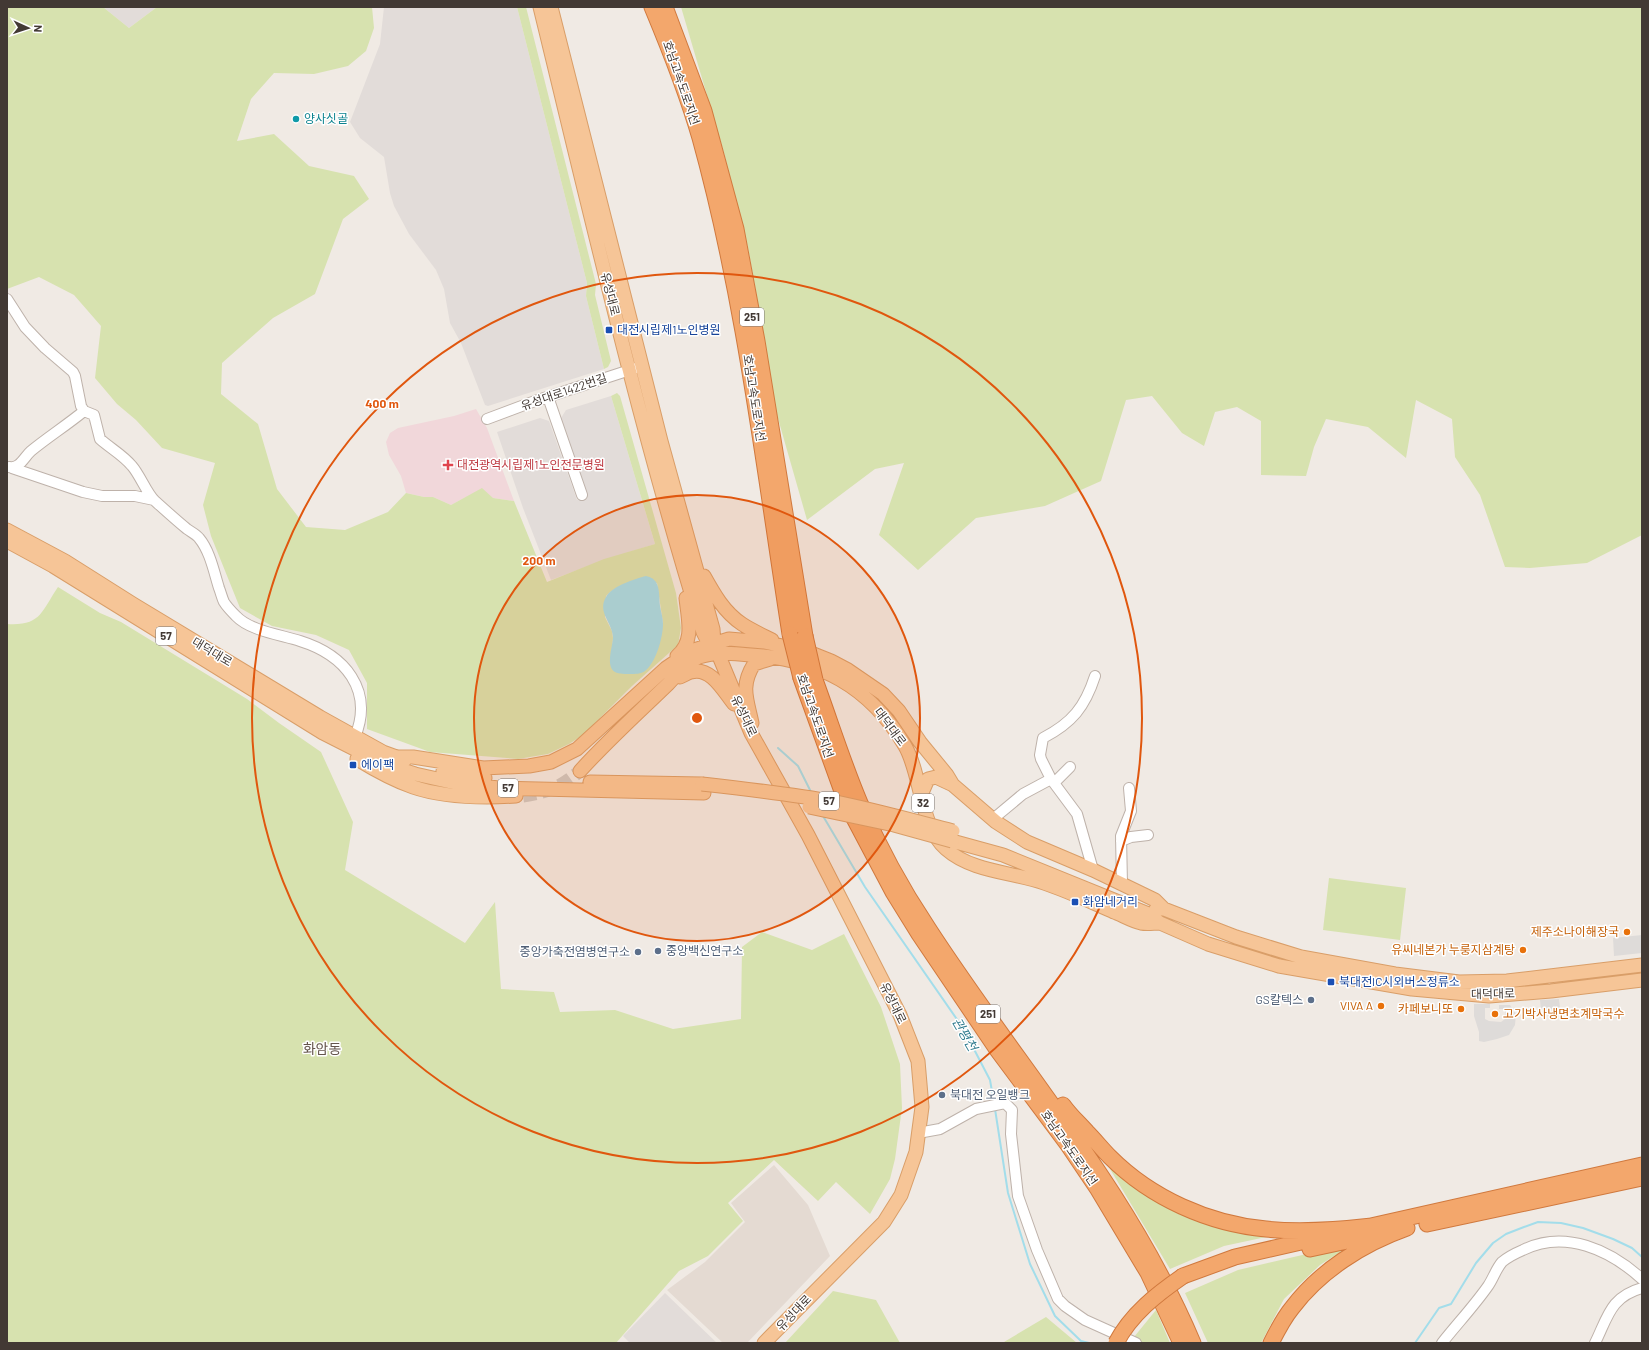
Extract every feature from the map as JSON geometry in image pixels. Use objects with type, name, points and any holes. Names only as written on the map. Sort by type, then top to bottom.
[{"type":"highway","name":"호남고속도로지선","points":[[652,7],[674,61],[699,136],[720,216],[744,338],[783,645],[808,679],[860,802],[880,845],[928,928],[1106,1182],[1159,1269],[1181,1340]]},
{"type":"highway","name":"호남고속도로지선","points":[[665,7],[704,112],[736,229],[757,340],[806,636],[808,679],[847,805],[893,892],[919,934],[998,1051],[1068,1145],[1097,1188],[1137,1253],[1181,1340]]},
{"type":"highway","points":[[928,928],[940,935],[1066,1108],[1110,1157],[1144,1184],[1165,1198],[1191,1211],[1245,1226],[1286,1231],[1343,1229],[1372,1226]]},
{"type":"highway","points":[[1116,1343],[1138,1313],[1158,1294],[1235,1258],[1642,1165]]},
{"type":"highway","points":[[1125,1343],[1144,1318],[1186,1280],[1237,1266],[1642,1178]]},
{"type":"highway","points":[[1271,1343],[1291,1309],[1314,1283],[1357,1251],[1386,1236],[1407,1228]]},
{"type":"main road","name":"유성대로","points":[[540,7],[636,368],[714,629],[716,649],[755,741],[808,835],[900,1015],[918,1061],[922,1107],[916,1152],[901,1195],[884,1222],[764,1343]]},
{"type":"main road","name":"유성대로","points":[[551,7],[683,564],[702,632],[716,649]]},
{"type":"main road","name":"대덕대로","points":[[7,530],[64,561],[133,604],[355,736],[383,752],[398,757]]},
{"type":"main road","name":"대덕대로","points":[[7,541],[54,566],[323,733]]},
{"type":"main road","name":"32","points":[[689,544],[714,596],[722,606],[742,624],[783,645]]},
{"type":"main road","points":[[398,757],[413,757],[483,768],[529,766],[551,762],[577,749],[683,651],[689,636],[689,622],[683,564]]},
{"type":"main road","name":"대덕대로","points":[[716,649],[729,639],[744,639],[783,645],[806,651],[832,661],[848,670],[883,694],[899,711],[920,742],[947,775],[953,785],[993,819],[1027,842],[1093,870],[1155,900],[1164,909]]},
{"type":"main road","points":[[666,668],[695,649],[716,649],[762,655],[757,648],[762,645],[783,645]]},
{"type":"main road","name":"대덕대로","points":[[783,645],[818,669],[838,677],[868,698],[891,725],[908,751],[927,818],[938,841],[946,850],[963,861],[1043,883],[1140,923],[1160,924]]},
{"type":"main road","points":[[755,741],[745,688],[746,678],[754,664],[764,660],[783,645]]},
{"type":"main road","points":[[580,771],[607,741],[680,671],[698,658],[716,649]]},
{"type":"main road","points":[[669,683],[692,671],[707,673],[713,676],[742,712]]},
{"type":"main road","points":[[323,733],[332,743],[376,771],[412,786],[428,791],[464,796],[523,796]]},
{"type":"main road","name":"57","points":[[323,733],[384,764],[415,774],[460,784],[549,790],[703,789]]},
{"type":"main road","name":"57","points":[[398,757],[423,767],[472,777],[513,782],[703,789],[756,799],[818,808],[953,836]]},
{"type":"main road","points":[[921,795],[928,779],[936,777],[953,785]]},
{"type":"main road","name":"대덕대로","points":[[953,836],[1024,854],[1151,909],[1164,909],[1236,937],[1301,957],[1395,974],[1459,982],[1507,981],[1642,965]]},
{"type":"main road","name":"대덕대로","points":[[953,836],[1146,913],[1160,924],[1208,944],[1279,966],[1353,980],[1447,993],[1489,996],[1551,991],[1642,980]]},
{"type":"street","points":[[7,299],[25,326],[45,348],[73,372],[81,406],[84,411],[94,415],[100,438],[114,448],[132,466],[154,500],[198,537],[209,559],[224,602],[238,618],[276,635],[301,641],[318,649],[329,655],[347,671],[355,681],[361,702],[360,724],[355,736]]},
{"type":"street","name":"유성대로1422번길","points":[[487,419],[636,368]]},
{"type":"street","points":[[548,397],[582,495]]},
{"type":"street","points":[[9,467],[19,465],[29,453],[84,411]]},
{"type":"street","points":[[9,467],[97,496],[135,496],[154,500]]},
{"type":"street","points":[[1093,870],[1077,814],[1052,781],[1040,755],[1043,738],[1072,718],[1088,696],[1095,676]]},
{"type":"street","points":[[993,819],[1023,794],[1052,781],[1070,767]]},
{"type":"street","points":[[1122,884],[1121,841],[1123,829],[1131,811],[1129,788]]},
{"type":"street","points":[[1121,841],[1131,837],[1148,835]]},
{"type":"street","points":[[918,1133],[940,1129],[976,1109],[1005,1103],[1012,1110],[1011,1134],[1018,1196],[1037,1250],[1058,1299],[1065,1306],[1085,1320],[1136,1343]]},
{"type":"street","points":[[1442,1343],[1488,1285],[1502,1263],[1514,1254],[1534,1244],[1550,1241],[1590,1246],[1604,1251],[1642,1279]]},
{"type":"street","points":[[1595,1343],[1609,1311],[1616,1302],[1633,1290],[1642,1288]]},
{"type":"shaded area","points":[[103,7],[157,7],[129,28]]},
{"type":"shaded area","points":[[384,7],[517,7],[587,283],[586,296],[604,369],[488,406],[485,405],[461,343],[450,323],[444,289],[436,270],[409,234],[394,206],[390,193],[384,157],[360,138],[350,122],[380,44]]},
{"type":"shaded area","points":[[611,396],[655,544],[604,560],[551,580],[523,508],[497,432],[540,418],[549,421],[577,500],[582,498],[561,418],[566,410]]},
{"type":"shaded area","name":"대전광역시립제1노인전문병원","points":[[476,409],[487,428],[514,501],[493,498],[466,497],[451,505],[433,497],[424,497],[406,493],[401,476],[389,455],[386,442],[390,433],[398,428],[454,416]]},
{"type":"shaded area","points":[[1642,935],[1642,953],[1614,956],[1613,938]]},
{"type":"shaded area","points":[[1559,999],[1560,1008],[1541,1010],[1540,1000]]},
{"type":"shaded area","points":[[1474,1004],[1490,1004],[1490,1008],[1485,1008],[1485,1019],[1489,1021],[1501,1022],[1505,1019],[1505,1009],[1499,1009],[1499,1005],[1510,1005],[1516,1014],[1515,1025],[1509,1035],[1484,1042],[1479,1041],[1479,1032],[1474,1016]]},
{"type":"shaded area","points":[[774,1165],[808,1205],[830,1256],[747,1343],[723,1343],[667,1290],[705,1262],[745,1222],[731,1203]]},
{"type":"shaded area","points":[[665,1293],[717,1343],[630,1343],[623,1336]]},
{"type":"green space","points":[[7,7],[103,7],[129,28],[157,7],[372,7],[374,28],[366,51],[348,66],[314,74],[274,73],[251,99],[237,141],[274,134],[309,166],[354,176],[369,199],[343,219],[315,294],[273,318],[222,363],[221,394],[258,424],[277,489],[306,527],[345,530],[388,512],[406,493],[424,497],[433,497],[451,505],[482,488],[493,498],[514,501],[547,582],[604,559],[655,544],[611,396],[617,393],[620,396],[676,593],[681,628],[678,645],[632,686],[583,735],[569,744],[548,754],[518,759],[430,752],[367,729],[367,683],[349,650],[316,635],[272,626],[240,608],[211,536],[203,505],[215,463],[162,448],[136,420],[117,404],[95,378],[101,326],[74,295],[39,277],[7,289]],"holes":[[[636,583],[657,583],[663,623],[611,662],[613,638],[612,631],[605,617],[606,596],[612,591],[624,585]]]},
{"type":"green space","points":[[517,7],[526,7],[596,284],[595,295],[611,361],[608,367],[604,369],[586,296],[587,283]]},
{"type":"green space","points":[[681,7],[1642,7],[1642,535],[1587,563],[1530,568],[1505,567],[1480,495],[1455,457],[1452,419],[1416,400],[1406,458],[1368,427],[1326,419],[1314,447],[1306,476],[1261,475],[1261,421],[1237,407],[1215,412],[1204,446],[1182,433],[1152,396],[1126,400],[1101,481],[1045,506],[976,518],[918,570],[879,535],[904,463],[875,469],[807,520],[771,394],[761,320],[748,248],[724,153]]},
{"type":"green space","points":[[58,587],[100,613],[121,622],[247,699],[321,752],[353,822],[345,870],[465,943],[495,902],[501,989],[554,992],[560,1012],[615,1010],[673,1029],[741,1019],[742,947],[762,932],[812,950],[844,934],[881,1007],[900,1064],[902,1108],[895,1159],[890,1179],[870,1214],[836,1182],[818,1201],[774,1160],[728,1203],[743,1221],[708,1256],[679,1271],[616,1343],[7,1343],[7,624],[27,623],[34,620],[39,616]]},
{"type":"green space","points":[[1329,878],[1406,888],[1400,940],[1323,930]]},
{"type":"green space","points":[[1101,1154],[1136,1184],[1275,1235],[1224,1246],[1170,1269]]},
{"type":"green space","points":[[1354,1243],[1320,1265],[1284,1299],[1261,1343],[1208,1343],[1185,1293],[1238,1270]]},
{"type":"green space","points":[[833,1291],[876,1300],[900,1343],[785,1343]]},
{"type":"green space","points":[[1156,1310],[1170,1343],[1143,1343],[1134,1337]]},
{"type":"green space","points":[[1046,1317],[1077,1343],[1004,1343],[1004,1342]]},
{"type":"water","points":[[646,576],[655,581],[659,591],[663,624],[662,636],[656,656],[649,667],[643,672],[634,674],[617,673],[610,665],[613,637],[604,612],[604,602],[609,593],[618,586]]},
{"type":"waterway","name":"관평천","points":[[778,748],[798,766],[811,792]]},
{"type":"waterway","name":"관평천","points":[[823,816],[865,887],[963,1028],[990,1080],[994,1103]]},
{"type":"waterway","name":"관평천","points":[[995,1109],[1008,1193],[1030,1264],[1055,1316],[1081,1341],[1089,1343]]},
{"type":"waterway","points":[[1415,1343],[1439,1308],[1451,1304],[1476,1263],[1493,1243],[1506,1234],[1524,1227],[1538,1222],[1561,1223],[1583,1228],[1632,1248],[1642,1257]]},
{"type":"tunnel","points":[[523,796],[547,791],[566,782],[580,771]]},
{"type":"place","name":"양사싯골","points":[[296,119]]},
{"type":"place","name":"대전시립제1노인병원","points":[[609,330]]},
{"type":"place","name":"대전광역시립제1노인전문병원","points":[[448,465]]},
{"type":"place","name":"에이팩","points":[[353,765]]},
{"type":"place","name":"화암네거리","points":[[1075,902]]},
{"type":"place","name":"제주소나이해장국","points":[[1627,932]]},
{"type":"place","name":"유씨네본가 누룽지삼계탕","points":[[1523,950]]},
{"type":"place","name":"중앙백신연구소","points":[[658,951]]},
{"type":"place","name":"중앙가축전염병연구소","points":[[638,952]]},
{"type":"place","name":"북대전IC시외버스정류소","points":[[1331,982]]},
{"type":"place","name":"GS칼텍스","points":[[1311,1000]]},
{"type":"place","name":"VIVA A","points":[[1381,1006]]},
{"type":"place","name":"카페보니또","points":[[1461,1009]]},
{"type":"place","name":"고기박사냉면초계막국수","points":[[1495,1014]]},
{"type":"place","name":"북대전 오일뱅크","points":[[942,1095]]},
{"type":"district","name":"화암동","points":[[322,1049]]}]
